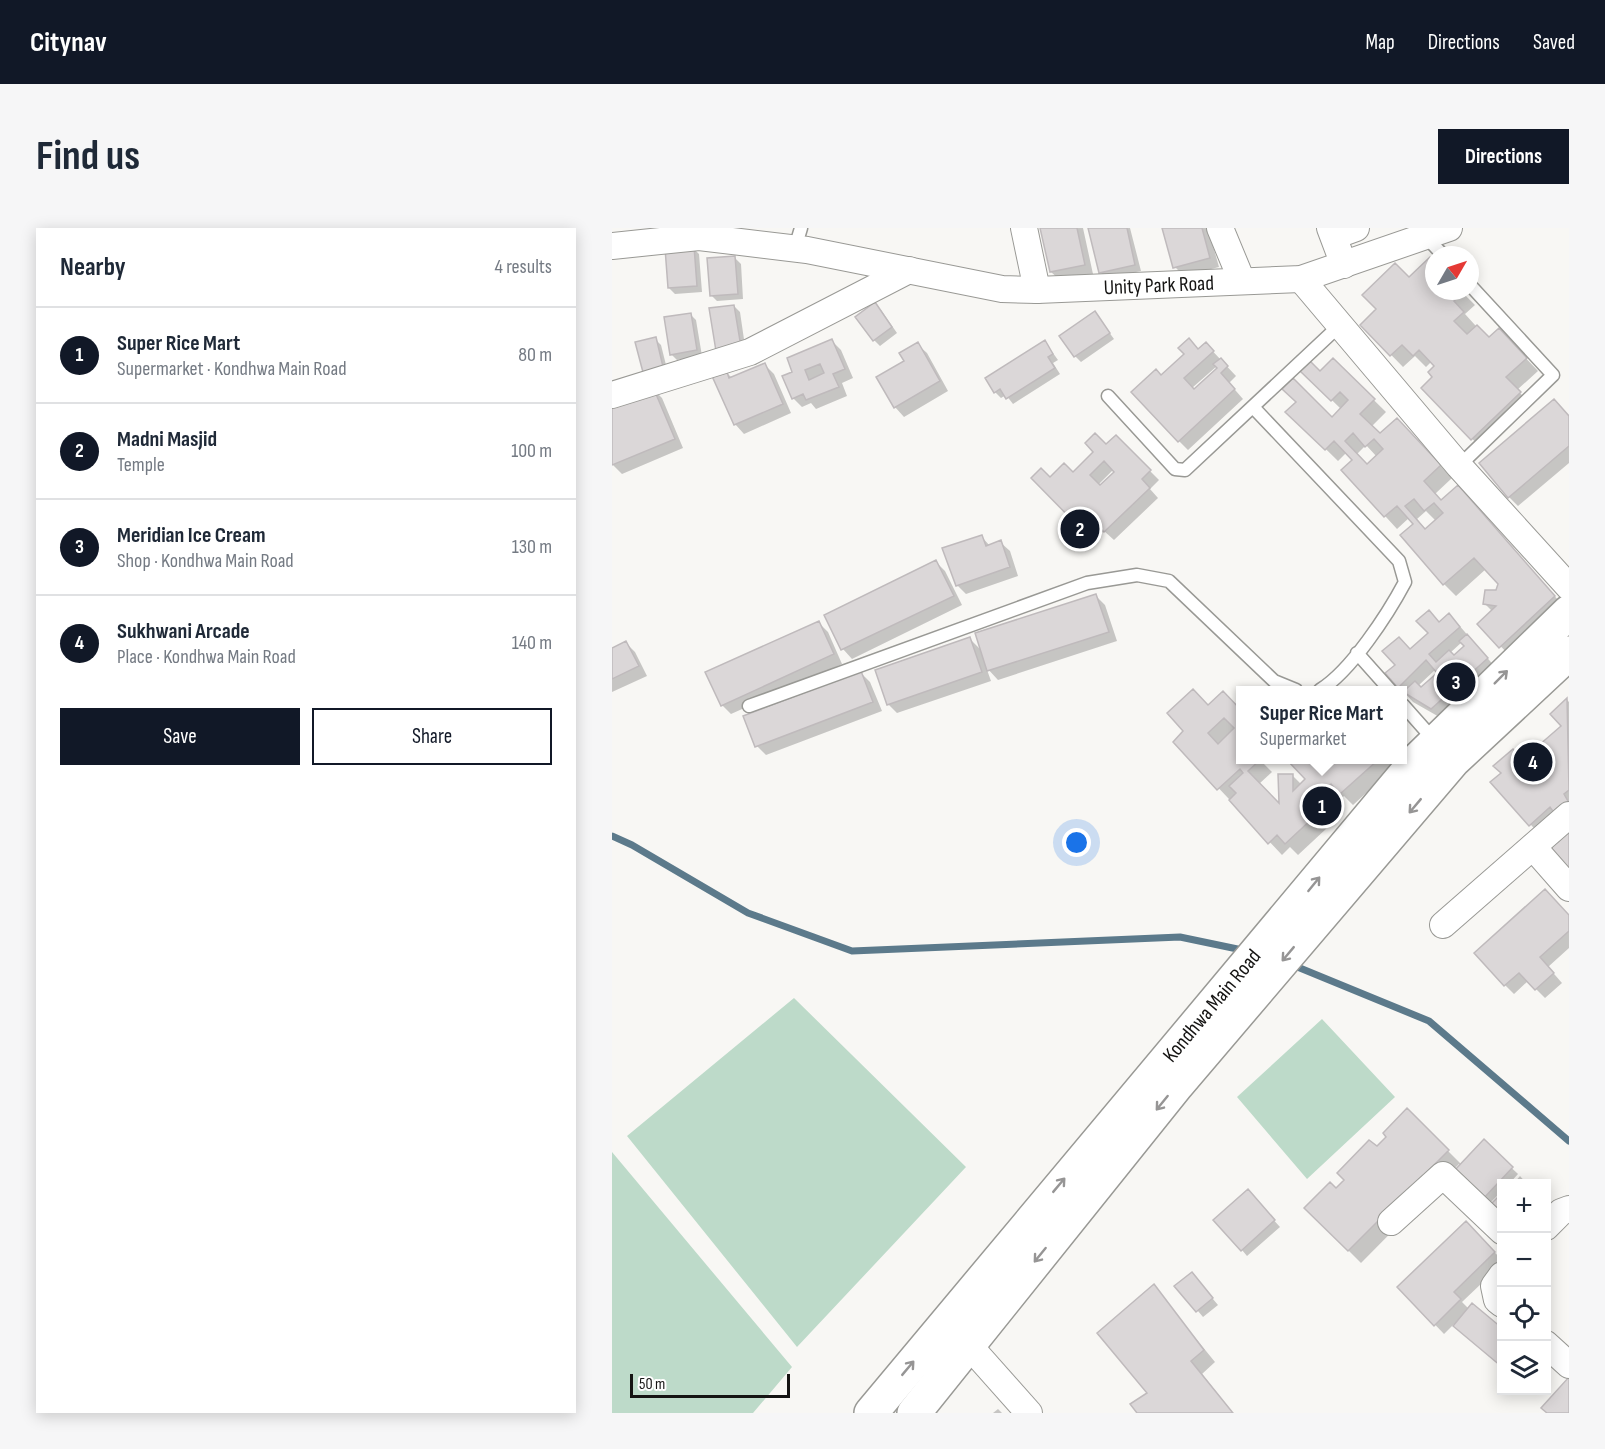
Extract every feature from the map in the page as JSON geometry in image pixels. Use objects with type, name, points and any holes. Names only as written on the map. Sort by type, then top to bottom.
[{"type":"main road","name":"Kondhwa Main Road","points":[[871,1413],[957,1332],[1177,1085],[1444,751],[1569,612]]},
{"type":"main road","name":"Kondhwa Main Road","points":[[1444,751],[1569,652]]},
{"type":"main road","name":"Kondhwa Main Road","points":[[914,1413],[957,1332]]},
{"type":"street","points":[[1024,228],[1037,290]]},
{"type":"street","points":[[1220,228],[1242,281]]},
{"type":"street","points":[[1340,231],[1344,265]]},
{"type":"street","name":"Unity Park Road","points":[[612,246],[698,233],[798,238],[909,270],[1002,289],[1037,290],[1301,279],[1439,240]]},
{"type":"street","points":[[612,395],[750,352],[909,270]]},
{"type":"street","points":[[1301,279],[1459,466],[1569,587]]},
{"type":"street","points":[[1443,925],[1569,815]]},
{"type":"street","points":[[1533,847],[1569,888]]},
{"type":"street","points":[[1391,1222],[1443,1175],[1497,1226]]},
{"type":"street","points":[[1551,1222],[1569,1209]]},
{"type":"street","points":[[1497,1282],[1494,1286],[1497,1300]]},
{"type":"street","points":[[957,1332],[1029,1413]]},
{"type":"street","points":[[1551,1349],[1569,1365]]},
{"type":"lane","points":[[1459,466],[1553,375],[1479,295]]},
{"type":"lane","points":[[1108,396],[1175,470],[1185,470],[1340,325]]},
{"type":"lane","points":[[1253,407],[1399,561],[1405,582],[1394,603],[1357,654],[1324,686]]},
{"type":"lane","points":[[749,706],[1087,583],[1137,575],[1169,581],[1274,681],[1286,686]]},
{"type":"lane","points":[[1357,654],[1386,686]]},
{"type":"lane","points":[[1407,709],[1444,751]]},
{"type":"green space","points":[[794,998],[966,1167],[797,1347],[627,1136]]},
{"type":"green space","points":[[1322,1019],[1395,1097],[1307,1179],[1237,1097]]},
{"type":"green space","points":[[612,1152],[792,1367],[753,1413],[612,1413]]},
{"type":"building","points":[[1040,228],[1077,228],[1085,265],[1050,272]]},
{"type":"building","points":[[1088,228],[1127,228],[1135,265],[1099,273]]},
{"type":"building","points":[[1162,228],[1202,228],[1210,258],[1173,268]]},
{"type":"building","points":[[694,246],[697,286],[668,288],[665,248]]},
{"type":"building","points":[[735,256],[738,294],[710,296],[707,258]]},
{"type":"building","points":[[1425,262],[1425,300],[1455,300],[1464,312],[1454,321],[1467,334],[1477,325],[1489,337],[1499,328],[1527,358],[1506,377],[1521,392],[1471,440],[1421,388],[1432,377],[1428,372],[1434,366],[1419,350],[1413,356],[1402,345],[1390,356],[1360,325],[1376,309],[1362,295],[1395,263],[1409,277]]},
{"type":"building","points":[[875,302],[892,327],[873,341],[855,317]]},
{"type":"building","points":[[734,305],[741,347],[716,351],[709,308]]},
{"type":"building","points":[[1095,311],[1110,333],[1074,357],[1059,336]]},
{"type":"building","points":[[691,313],[697,350],[670,355],[664,317]]},
{"type":"building","points":[[656,337],[664,371],[644,376],[635,342]]},
{"type":"building","points":[[1189,338],[1198,349],[1206,342],[1214,351],[1184,378],[1194,389],[1217,368],[1213,364],[1221,358],[1228,366],[1221,373],[1235,389],[1178,442],[1131,392],[1156,369],[1161,375],[1184,354],[1178,348]]},
{"type":"building","points":[[832,339],[845,369],[833,374],[839,387],[806,400],[803,394],[792,399],[782,376],[792,372],[787,358]],"holes":[[[820,364],[824,373],[809,380],[805,370]]]},
{"type":"building","points":[[1045,340],[1053,354],[1048,357],[1055,368],[1006,399],[1000,389],[994,393],[985,378]]},
{"type":"building","points":[[918,342],[940,381],[894,408],[876,377],[904,361],[899,353]]},
{"type":"building","points":[[1333,358],[1375,399],[1360,414],[1380,433],[1397,418],[1441,465],[1424,481],[1441,500],[1458,485],[1555,596],[1499,648],[1477,624],[1496,606],[1483,604],[1485,590],[1496,590],[1498,584],[1474,558],[1443,585],[1400,535],[1413,524],[1397,506],[1384,517],[1341,470],[1352,460],[1334,441],[1325,450],[1285,412],[1296,402],[1282,389],[1293,378],[1332,417],[1348,400],[1340,392],[1331,401],[1300,371],[1310,361],[1320,371]],"holes":[[[1353,433],[1365,447],[1374,439],[1383,449],[1367,464],[1345,441]],[[1414,499],[1424,511],[1434,503],[1443,513],[1425,529],[1405,506]]]},
{"type":"building","points":[[765,363],[783,404],[734,425],[712,376],[726,369],[729,378]]},
{"type":"building","points":[[653,387],[675,439],[612,465],[612,405]]},
{"type":"building","points":[[1554,399],[1569,416],[1569,446],[1508,498],[1479,463]]},
{"type":"building","points":[[1095,433],[1106,444],[1116,435],[1151,470],[1142,479],[1150,488],[1104,532],[1094,522],[1084,532],[1031,478],[1041,468],[1050,477],[1064,463],[1073,472],[1093,452],[1085,443]],"holes":[[[1104,461],[1114,472],[1100,485],[1090,475]]]},
{"type":"building","points":[[982,535],[986,546],[1001,540],[1010,567],[956,586],[942,548]]},
{"type":"building","points":[[936,560],[954,596],[841,650],[824,615]]},
{"type":"building","points":[[1096,594],[1109,632],[987,671],[975,633]]},
{"type":"building","points":[[1429,610],[1439,622],[1449,613],[1460,627],[1429,654],[1436,662],[1449,650],[1454,655],[1464,646],[1459,641],[1467,634],[1488,658],[1431,709],[1407,694],[1407,688],[1415,681],[1421,687],[1437,673],[1426,660],[1400,686],[1396,686],[1385,673],[1395,665],[1382,651],[1399,637],[1410,649],[1428,633],[1416,621]]},
{"type":"building","points":[[819,621],[834,654],[721,706],[705,672]]},
{"type":"building","points":[[970,637],[982,672],[887,705],[875,670]]},
{"type":"building","points":[[626,641],[639,666],[612,679],[612,648]]},
{"type":"building","points":[[861,671],[873,702],[755,747],[743,716]]},
{"type":"building","points":[[1193,689],[1208,705],[1223,691],[1236,705],[1236,764],[1256,764],[1248,771],[1279,803],[1278,774],[1293,774],[1293,791],[1305,779],[1291,764],[1374,764],[1340,794],[1331,784],[1321,794],[1330,802],[1285,844],[1277,835],[1268,844],[1229,800],[1236,793],[1229,786],[1243,773],[1240,769],[1217,790],[1173,742],[1183,731],[1167,713]],"holes":[[[1224,718],[1234,728],[1218,744],[1208,733]]]},
{"type":"building","points":[[1567,698],[1569,790],[1564,794],[1569,803],[1555,814],[1550,807],[1529,826],[1490,782],[1501,773],[1493,766],[1513,749],[1523,759],[1561,726],[1550,714]]},
{"type":"building","points":[[1569,822],[1569,874],[1543,845]]},
{"type":"building","points":[[1545,889],[1569,915],[1569,931],[1540,957],[1554,973],[1535,990],[1519,973],[1504,986],[1474,953]]},
{"type":"building","points":[[1407,1108],[1449,1150],[1348,1251],[1304,1208],[1330,1182],[1336,1188],[1344,1180],[1337,1173],[1369,1140],[1377,1146],[1386,1137],[1383,1133]]},
{"type":"building","points":[[1484,1139],[1513,1167],[1502,1179],[1497,1179],[1497,1184],[1482,1200],[1453,1172]]},
{"type":"building","points":[[1248,1189],[1275,1220],[1241,1251],[1213,1220]]},
{"type":"building","points":[[1497,1198],[1497,1215],[1488,1207]]},
{"type":"building","points":[[1466,1221],[1495,1252],[1454,1292],[1461,1299],[1434,1326],[1397,1287]]},
{"type":"building","points":[[1192,1272],[1213,1298],[1196,1312],[1174,1286]]},
{"type":"building","points":[[1154,1284],[1204,1350],[1191,1361],[1233,1413],[1137,1413],[1130,1404],[1147,1393],[1097,1333]]},
{"type":"building","points":[[1472,1303],[1497,1324],[1497,1363],[1453,1326]]},
{"type":"building","points":[[1569,1377],[1569,1413],[1547,1413],[1541,1408]]},
{"type":"waterway","points":[[612,836],[632,845],[748,913],[852,951],[1180,937],[1247,951]]},
{"type":"waterway","points":[[1295,966],[1429,1021],[1569,1141]]},
{"type":"place","name":"Madni Masjid","points":[[1080,529]]},
{"type":"place","name":"Meridian Ice Cream","points":[[1456,682]]},
{"type":"place","name":"Sukhwani Arcade","points":[[1533,762]]},
{"type":"place","name":"Super Rice Mart","points":[[1322,806]]}]
